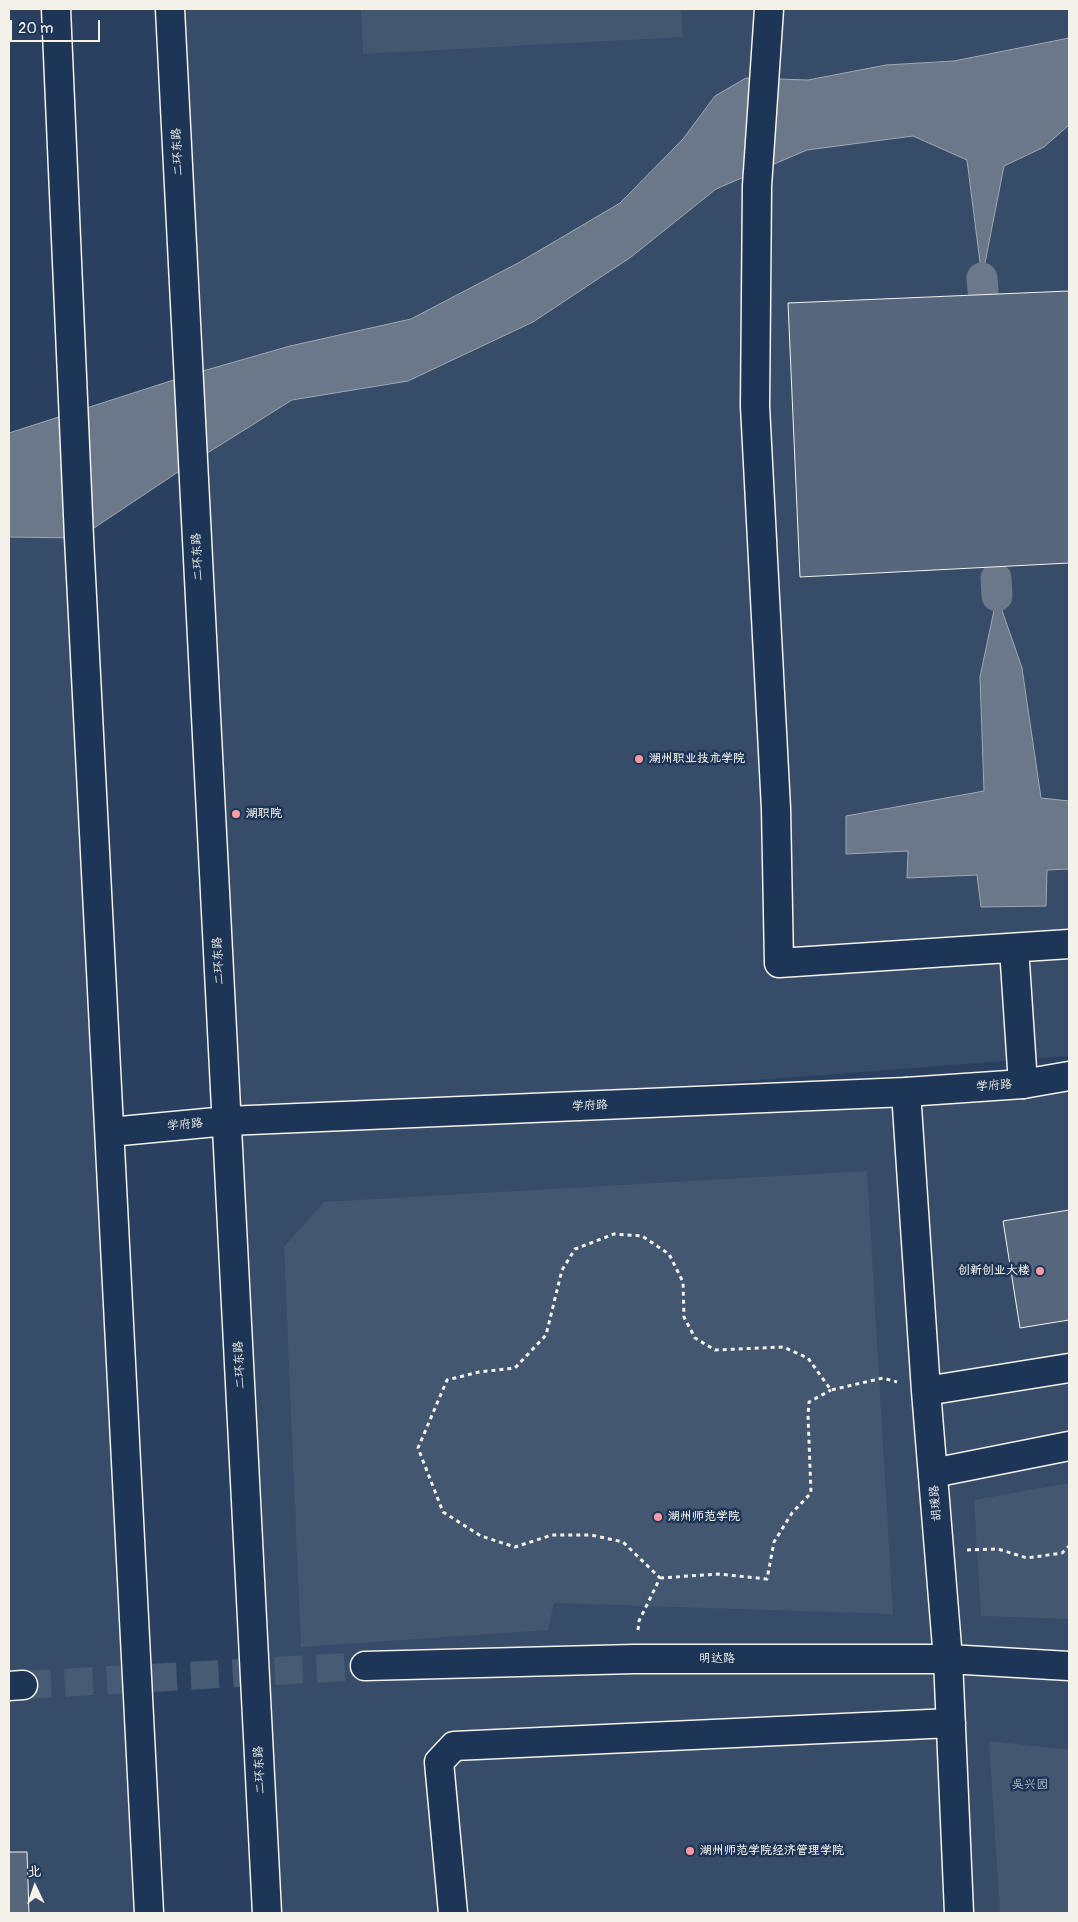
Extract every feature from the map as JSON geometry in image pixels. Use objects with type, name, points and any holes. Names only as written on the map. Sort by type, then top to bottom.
[{"type":"main road","points":[[56,9],[79,538],[149,1913]]},
{"type":"main road","name":"二环东路","points":[[170,9],[267,1913]]},
{"type":"main road","points":[[768,20],[757,186],[755,406],[776,809],[779,963],[1069,944]]},
{"type":"main road","points":[[1014,948],[1023,1084]]},
{"type":"main road","name":"学府路","points":[[110,1132],[227,1121],[906,1092],[1023,1084],[1069,1076]]},
{"type":"main road","name":"胡瑗路","points":[[906,1092],[926,1392],[948,1659],[959,1913]]},
{"type":"main road","points":[[926,1392],[1069,1368]]},
{"type":"main road","points":[[933,1473],[1069,1446]]},
{"type":"main road","name":"明达路","points":[[365,1666],[634,1659],[948,1659],[1069,1666]]},
{"type":"main road","points":[[453,1913],[439,1762],[454,1746],[951,1723]]},
{"type":"path","points":[[831,1390],[808,1358],[783,1347],[715,1350],[695,1338],[684,1317],[683,1282],[669,1254],[642,1236],[614,1234],[575,1249],[562,1270],[546,1334],[515,1368],[479,1372],[447,1380],[418,1448],[443,1512],[481,1536],[514,1547],[552,1535],[591,1535],[623,1542],[660,1578],[718,1574],[767,1579],[774,1542],[792,1513],[811,1493],[809,1402],[831,1390],[883,1378],[926,1392]]},
{"type":"path","points":[[939,1551],[998,1549],[1027,1558],[1062,1553],[1069,1546]]},
{"type":"path","points":[[634,1659],[639,1621],[660,1578]]},
{"type":"shaded area","points":[[170,9],[1069,9],[1069,1056],[248,1119],[1069,1076],[1069,1913],[267,1913]]},
{"type":"shaded area","points":[[1069,38],[1069,125],[1044,147],[1004,166],[982,278],[967,160],[913,136],[807,150],[716,189],[631,257],[533,322],[408,381],[292,400],[193,462],[79,538],[9,537],[9,433],[189,375],[290,346],[411,319],[520,262],[620,203],[683,139],[715,96],[746,78],[808,80],[886,65],[954,61]]},
{"type":"shaded area","points":[[9,537],[79,538],[149,1913],[9,1913]]},
{"type":"shaded area","points":[[997,596],[1022,668],[1041,798],[1069,801],[1069,869],[1047,870],[1046,906],[981,907],[977,875],[907,878],[908,851],[846,854],[846,816],[984,791],[980,677]]},
{"type":"green space","points":[[361,9],[681,9],[683,37],[363,54]]},
{"type":"green space","points":[[867,1171],[893,1614],[554,1603],[548,1630],[301,1647],[284,1247],[324,1202]]},
{"type":"green space","points":[[1069,1483],[1069,1619],[981,1616],[974,1500]]},
{"type":"green space","name":"吴兴园","points":[[989,1741],[1069,1750],[1069,1913],[1000,1913]]},
{"type":"building","points":[[1069,291],[1069,563],[800,577],[788,303]]},
{"type":"building","name":"创新创业大楼","points":[[1069,1210],[1069,1320],[1020,1328],[1003,1221]]},
{"type":"building","points":[[9,1852],[27,1852],[29,1913],[9,1913]]},
{"type":"waterway","points":[[982,278],[983,290]]},
{"type":"waterway","points":[[996,578],[997,596]]},
{"type":"tunnel","points":[[23,1685],[365,1666]]},
{"type":"place","name":"湖州职业技术学院","points":[[639,759]]},
{"type":"place","name":"湖职院","points":[[236,814]]},
{"type":"place","name":"创新创业大楼","points":[[1040,1271]]},
{"type":"place","name":"湖州师范学院","points":[[658,1517]]},
{"type":"place","name":"湖州师范学院经济管理学院","points":[[690,1851]]}]
